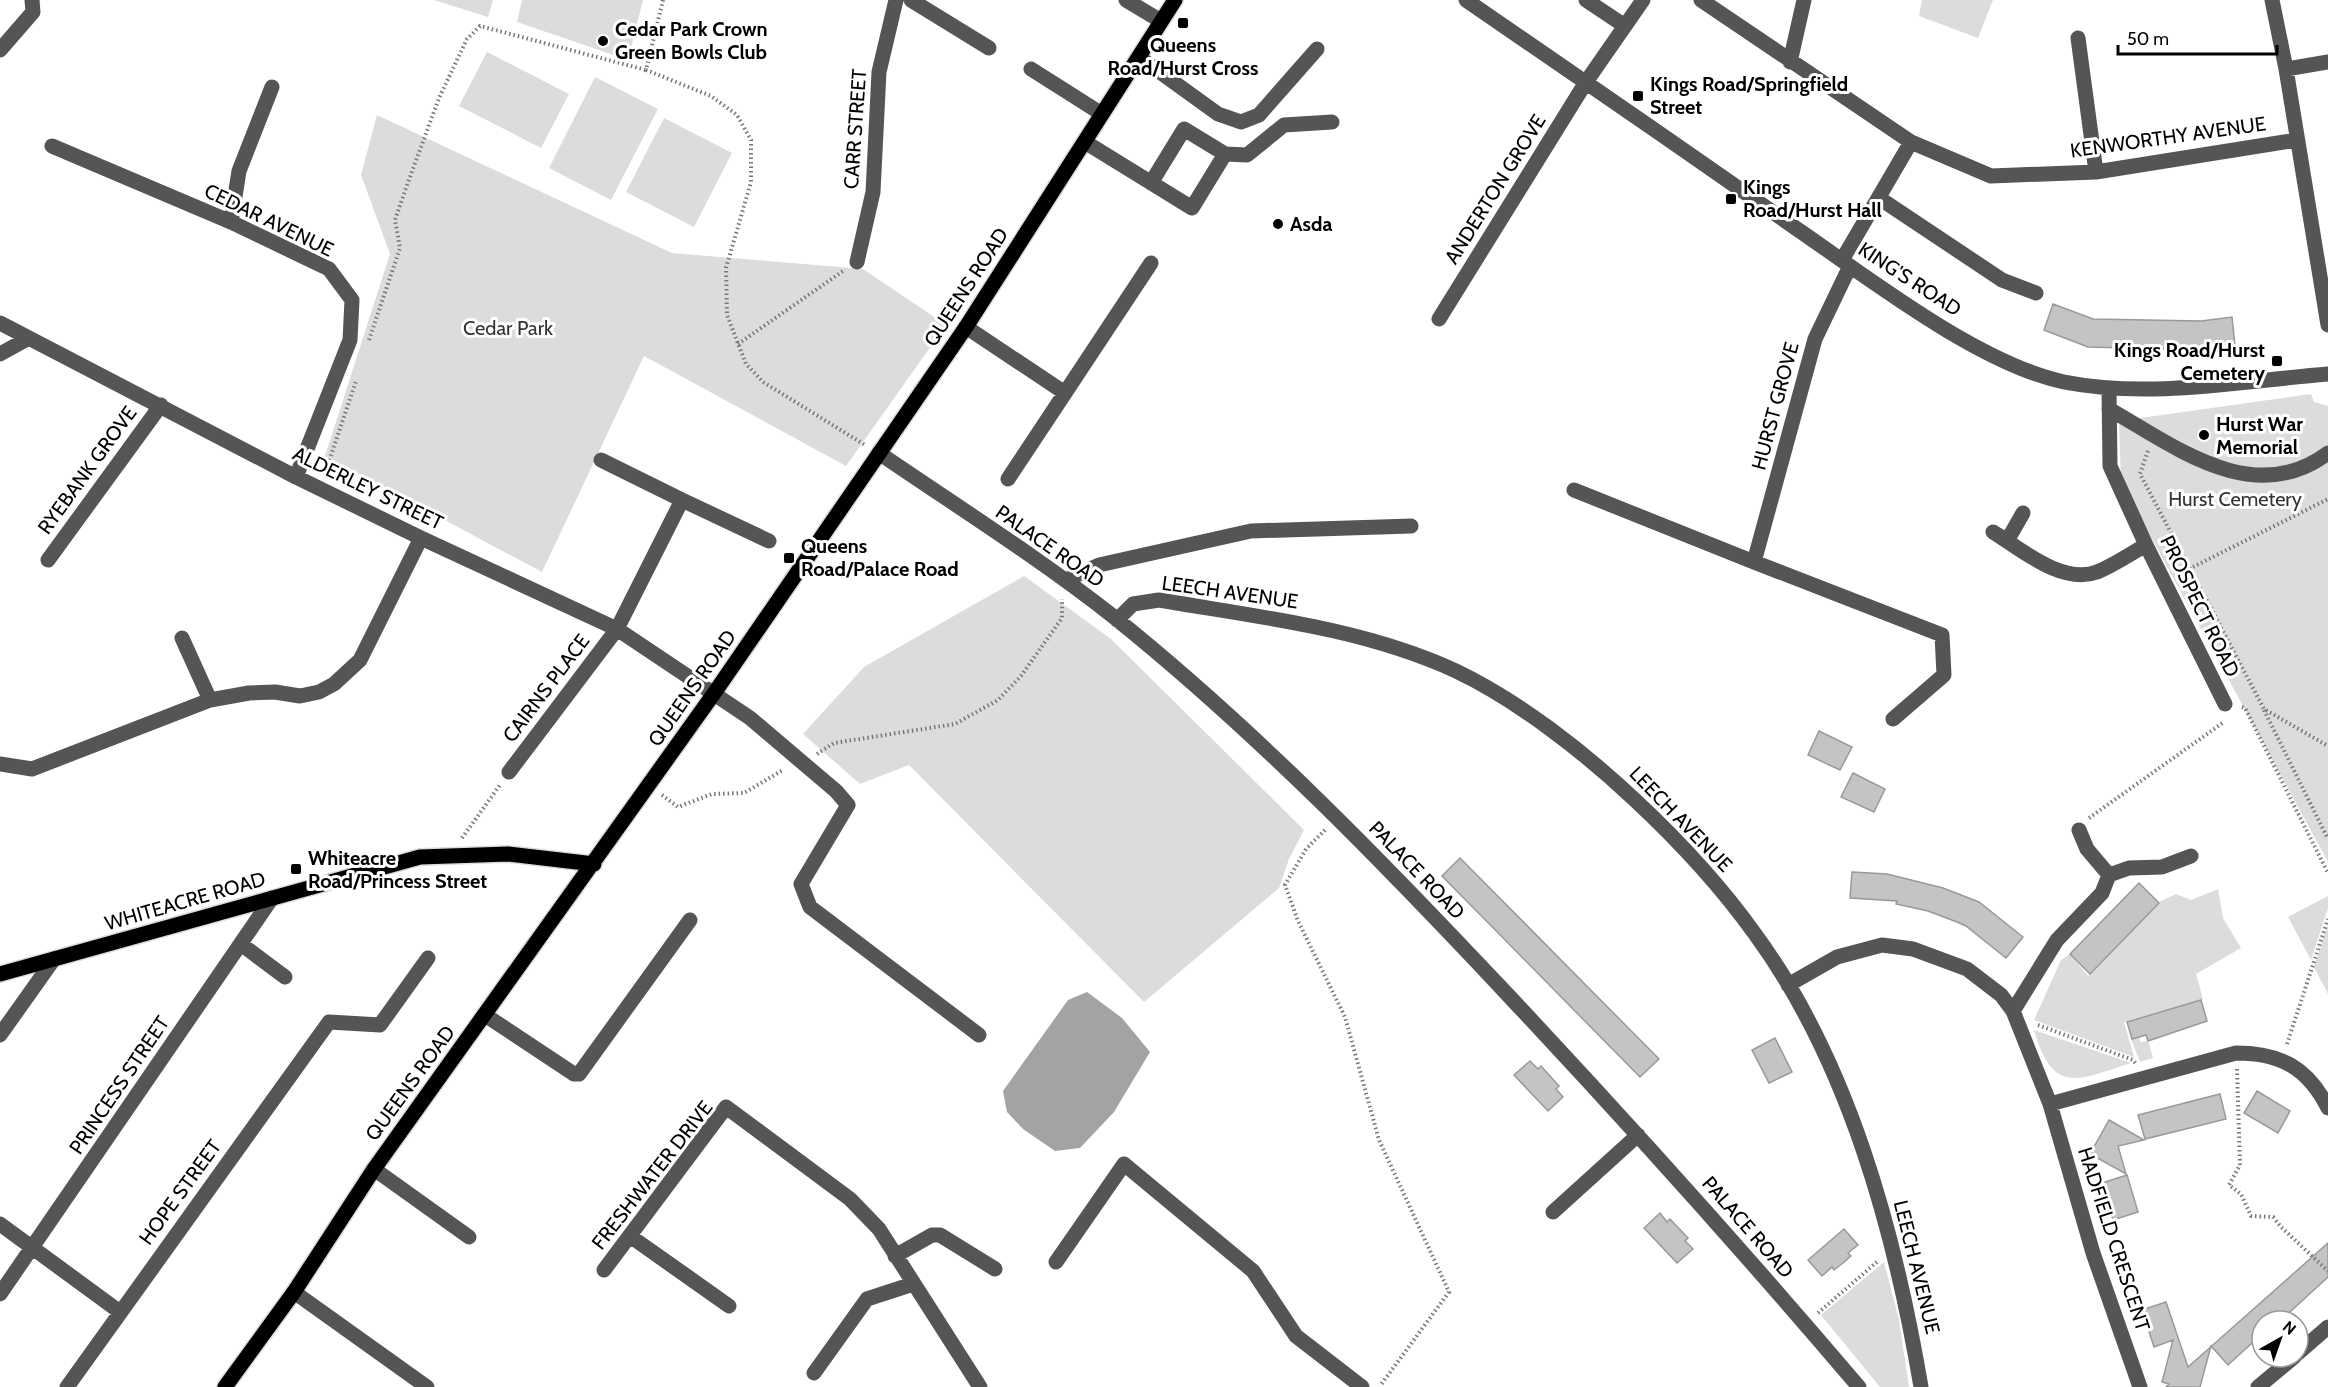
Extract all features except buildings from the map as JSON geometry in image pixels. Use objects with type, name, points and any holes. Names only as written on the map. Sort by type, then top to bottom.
[{"type":"main road","name":"QUEENS ROAD","points":[[225,1387],[294,1292],[374,1169],[715,693],[966,327],[1175,0]]},
{"type":"main road","name":"WHITEACRE ROAD","points":[[0,974],[420,857],[508,854],[594,864]]},
{"type":"street","points":[[5,44],[33,12],[32,0]]},
{"type":"street","points":[[911,0],[989,48]]},
{"type":"street","points":[[1126,0],[1161,21]]},
{"type":"street","name":"KING'S ROAD","points":[[1466,0],[1846,263],[1941,325],[2003,360],[2062,381],[2109,388],[2161,388],[2328,374]]},
{"type":"street","points":[[1586,0],[1625,26]]},
{"type":"street","name":"ANDERTON GROVE","points":[[1439,319],[1586,82],[1643,0]]},
{"type":"street","name":"KENWORTHY AVENUE","points":[[1701,0],[1911,142],[1991,176],[2096,172],[2296,140]]},
{"type":"street","points":[[1790,62],[1804,0]]},
{"type":"street","points":[[2272,0],[2286,69],[2328,325]]},
{"type":"street","name":"CARR STREET","points":[[857,262],[873,192],[879,72],[892,1]]},
{"type":"street","points":[[2078,38],[2096,172]]},
{"type":"street","points":[[1139,57],[1218,114],[1241,122],[1259,115],[1317,49]]},
{"type":"street","points":[[2286,69],[2328,62]]},
{"type":"street","points":[[1031,69],[1102,114]]},
{"type":"street","points":[[231,222],[239,171],[272,87]]},
{"type":"street","points":[[1151,183],[1184,129],[1225,154],[1247,155],[1284,125],[1332,122]]},
{"type":"street","points":[[1085,142],[1192,208],[1225,154]]},
{"type":"street","name":"HURST GROVE","points":[[1754,562],[1815,339],[1846,263],[1911,142]]},
{"type":"street","name":"CEDAR AVENUE","points":[[52,146],[231,222],[329,269],[352,300],[350,340],[296,477]]},
{"type":"street","points":[[1879,198],[2002,280],[2036,293]]},
{"type":"street","points":[[1008,479],[1151,263]]},
{"type":"street","name":"ALDERLEY STREET","points":[[0,323],[296,477],[617,629],[750,718],[836,791],[848,805],[801,884],[810,907],[979,1035]]},
{"type":"street","points":[[966,327],[1065,393]]},
{"type":"street","points":[[0,354],[29,338]]},
{"type":"street","name":"PROSPECT ROAD","points":[[2109,388],[2110,466],[2146,545],[2230,709]]},
{"type":"street","name":"RYEBANK GROVE","points":[[48,560],[161,405]]},
{"type":"street","points":[[2109,409],[2196,460],[2256,476],[2286,473],[2310,465],[2328,453]]},
{"type":"street","name":"PALACE ROAD","points":[[879,453],[1066,580],[1117,620],[1268,750],[1417,897],[1638,1135],[1859,1387]]},
{"type":"street","points":[[601,460],[769,541]]},
{"type":"street","points":[[1574,490],[1942,635],[1944,675],[1893,719]]},
{"type":"street","name":"CAIRNS PLACE","points":[[509,772],[617,629],[682,500]]},
{"type":"street","points":[[2007,541],[2023,513]]},
{"type":"street","points":[[1066,580],[1099,565],[1251,531],[1411,526]]},
{"type":"street","points":[[1993,532],[2048,565],[2066,573],[2082,575],[2096,572],[2146,545]]},
{"type":"street","points":[[0,764],[32,770],[210,700],[249,693],[300,696],[319,692],[334,684],[360,660],[421,538]]},
{"type":"street","name":"LEECH AVENUE","points":[[1117,620],[1133,604],[1159,600],[1316,627],[1389,647],[1456,672],[1533,718],[1603,770],[1674,837],[1719,887],[1757,936],[1788,985],[1823,1051],[1852,1120],[1876,1189],[1909,1314],[1921,1387]]},
{"type":"street","points":[[182,638],[210,700]]},
{"type":"street","points":[[2079,830],[2087,849],[2109,875]]},
{"type":"street","points":[[2109,875],[2130,868],[2162,867],[2191,856]]},
{"type":"street","points":[[2013,1011],[2056,940],[2102,893],[2109,875]]},
{"type":"street","name":"PRINCESS STREET","points":[[0,1294],[272,898]]},
{"type":"street","points":[[485,1015],[574,1074],[579,1074],[690,920]]},
{"type":"street","points":[[241,944],[285,976]]},
{"type":"street","name":"HADFIELD CRESCENT","points":[[1788,985],[1837,957],[1882,945],[1913,949],[1967,969],[2001,995],[2013,1011],[2050,1104],[2093,1252],[2140,1387]]},
{"type":"street","name":"HOPE STREET","points":[[67,1387],[329,1022],[380,1024],[428,958]]},
{"type":"street","points":[[0,1035],[54,959]]},
{"type":"street","points":[[2050,1104],[2236,1053],[2283,1059],[2304,1074],[2328,1108]]},
{"type":"street","name":"FRESHWATER DRIVE","points":[[604,1270],[726,1107],[850,1199],[879,1229],[980,1387]]},
{"type":"street","points":[[1553,1212],[1638,1135]]},
{"type":"street","points":[[1056,1262],[1124,1164],[1253,1271],[1296,1336],[1362,1387]]},
{"type":"street","points":[[374,1169],[469,1237]]},
{"type":"street","points":[[0,1224],[120,1312]]},
{"type":"street","points":[[895,1256],[932,1235],[940,1235],[994,1269]]},
{"type":"street","points":[[630,1236],[729,1306]]},
{"type":"street","points":[[814,1373],[867,1299],[913,1284]]},
{"type":"street","points":[[294,1292],[427,1387]]},
{"type":"street","points":[[2310,1343],[2328,1327]]},
{"type":"street","points":[[2258,1387],[2280,1369]]},
{"type":"path","points":[[646,70],[663,0]]},
{"type":"path","points":[[395,220],[439,98],[466,39],[480,26],[646,70],[711,96],[737,114],[751,140],[751,182],[726,268],[728,315],[746,364],[763,382],[879,453]]},
{"type":"path","points":[[738,344],[857,262]]},
{"type":"path","points":[[2152,436],[2140,474],[2264,709],[2328,839]]},
{"type":"path","points":[[2189,569],[2328,499]]},
{"type":"path","points":[[649,787],[678,807],[712,794],[744,794],[778,771],[802,764],[834,743],[955,724],[998,700],[1021,676],[1062,618],[1061,602],[1066,580]]},
{"type":"path","points":[[2230,709],[2245,708]]},
{"type":"path","points":[[2230,709],[2245,708]]},
{"type":"path","points":[[2245,708],[2328,873]]},
{"type":"path","points":[[2264,709],[2328,746]]},
{"type":"path","points":[[2079,830],[2092,814],[2226,721]]},
{"type":"path","points":[[449,856],[509,772]]},
{"type":"path","points":[[1337,819],[1306,849],[1286,885],[1298,921],[1345,1017],[1379,1140],[1449,1292],[1380,1387]]},
{"type":"path","points":[[2283,1059],[2328,919]]},
{"type":"path","points":[[2013,1011],[2031,1022],[2133,1060],[2144,1078]]},
{"type":"path","points":[[2236,1053],[2240,1165],[2229,1185],[2241,1194],[2251,1216],[2273,1217],[2328,1271]]},
{"type":"path","points":[[1805,1324],[1892,1249]]},
{"type":"green space","points":[[434,0],[493,0],[488,17]]},
{"type":"green space","name":"Cedar Park Crown Green Bowls Club","points":[[522,0],[643,0],[628,60],[517,22]]},
{"type":"green space","points":[[1922,0],[1993,0],[1978,38],[1919,16]]},
{"type":"green space","points":[[487,52],[569,94],[541,148],[459,106]]},
{"type":"green space","points":[[595,77],[658,109],[611,200],[549,168]]},
{"type":"green space","name":"Cedar Park","points":[[377,115],[672,253],[863,269],[946,325],[846,466],[644,356],[542,572],[325,456],[390,254],[361,175]]},
{"type":"green space","points":[[664,118],[732,153],[694,227],[626,192]]},
{"type":"green space","name":"Hurst Cemetery","points":[[2311,394],[2314,402],[2328,406],[2328,862],[2121,482],[2119,421]]},
{"type":"green space","points":[[1024,576],[1111,639],[1304,830],[1289,859],[1279,888],[1144,1002],[909,765],[860,784],[803,734],[864,667]]},
{"type":"green space","points":[[2218,889],[2223,918],[2241,948],[2196,974],[2203,999],[2124,1022],[2134,1057],[2034,1020],[2061,960],[2070,954],[2088,976],[2161,901],[2176,894],[2191,900]]},
{"type":"green space","points":[[2328,896],[2328,908],[2311,960],[2288,917]]},
{"type":"green space","points":[[2328,925],[2328,994],[2314,967]]},
{"type":"green space","points":[[2034,1030],[2131,1063],[2096,1074],[2070,1078],[2059,1074],[2050,1065],[2041,1051]]},
{"type":"green space","points":[[2139,1037],[2141,1042],[2148,1041],[2153,1058],[2140,1062],[2131,1039]]},
{"type":"green space","points":[[1884,1262],[1899,1320],[1909,1387],[1880,1387],[1821,1315]]},
{"type":"shaded area","points":[[1087,992],[1122,1018],[1150,1052],[1114,1112],[1080,1148],[1055,1151],[1023,1129],[1007,1112],[1003,1091],[1068,1000]]},
{"type":"place","name":"Queens Road/Hurst Cross","points":[[1183,23]]},
{"type":"place","name":"Cedar Park Crown Green Bowls Club","points":[[603,41]]},
{"type":"place","name":"Kings Road/Springfield Street","points":[[1638,96]]},
{"type":"place","name":"Kings Road/Hurst Hall","points":[[1731,199]]},
{"type":"place","name":"Asda","points":[[1278,224]]},
{"type":"place","name":"Kings Road/Hurst Cemetery","points":[[2277,361]]},
{"type":"place","name":"Hurst War Memorial","points":[[2204,435]]},
{"type":"place","name":"Queens Road/Palace Road","points":[[789,558]]},
{"type":"place","name":"Whiteacre Road/Princess Street","points":[[296,869]]}]
